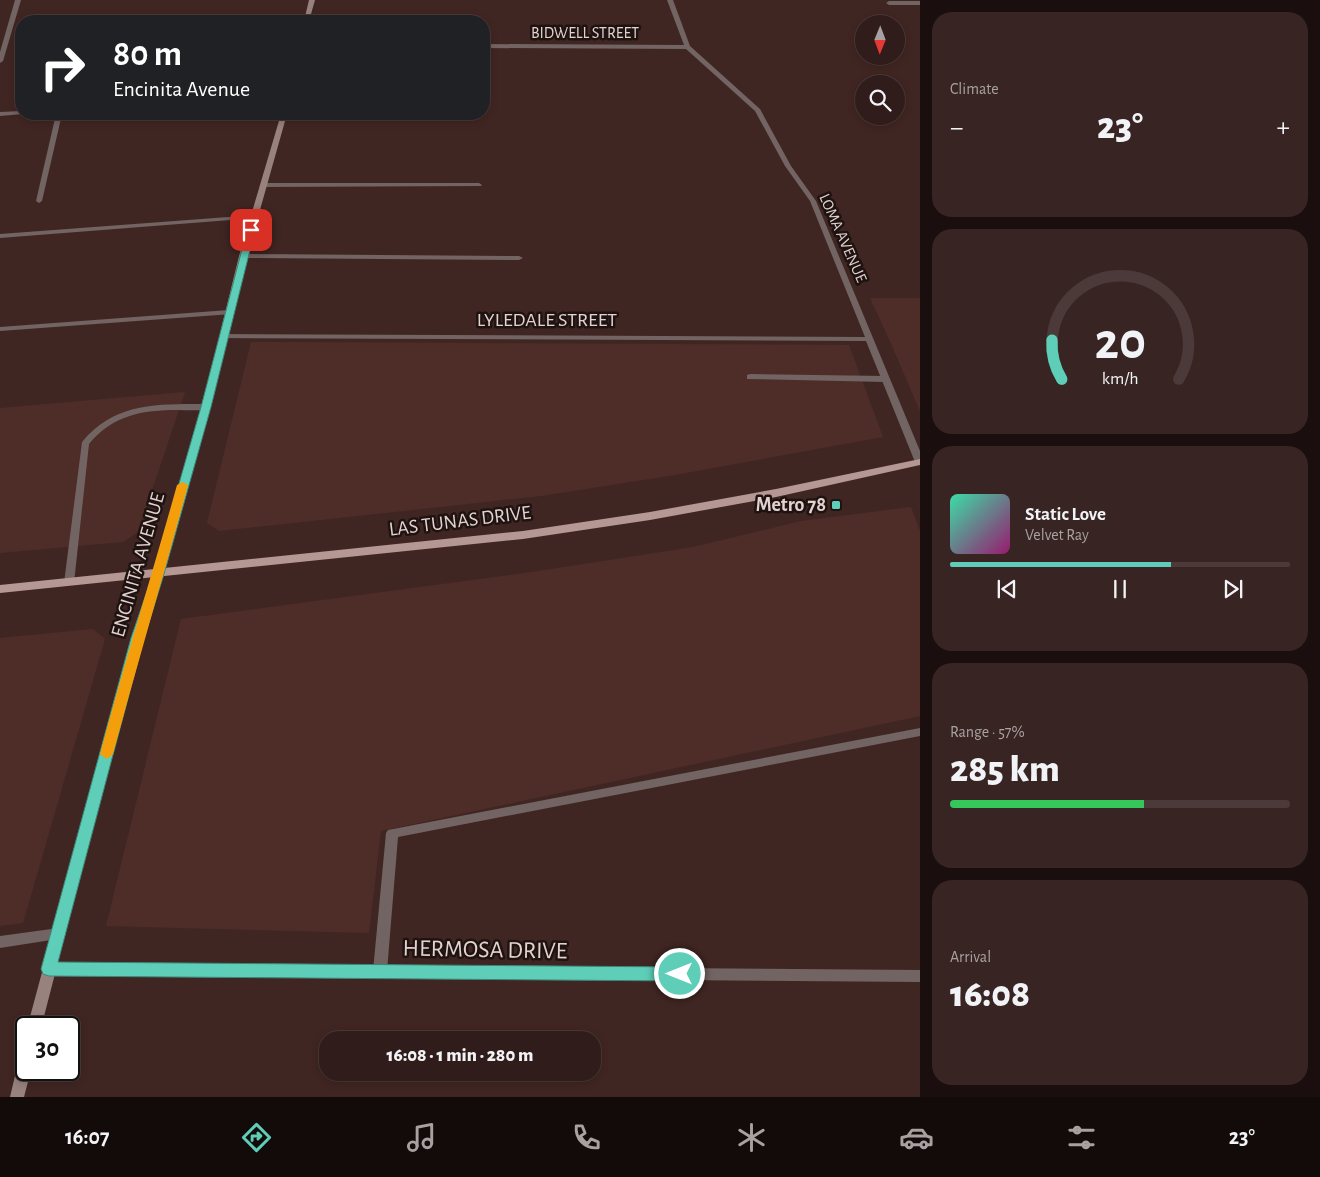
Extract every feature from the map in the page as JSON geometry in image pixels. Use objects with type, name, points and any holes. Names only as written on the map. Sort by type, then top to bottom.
[{"type":"main road","name":"LAS TUNAS DRIVE","points":[[0,589],[523,535],[641,518],[776,493],[920,462]]},
{"type":"street","points":[[0,61],[18,0]]},
{"type":"street","points":[[308,15],[312,0]]},
{"type":"street","name":"LOMA AVENUE","points":[[670,0],[687,47],[758,110],[788,166],[813,201],[920,462]]},
{"type":"street","points":[[889,3],[920,3]]},
{"type":"street","name":"BIDWELL STREET","points":[[490,46],[687,47]]},
{"type":"street","points":[[0,114],[15,113]]},
{"type":"street","points":[[39,200],[58,120]]},
{"type":"street","name":"ENCINITA AVENUE","points":[[37,1016],[137,638],[158,574],[206,407],[243,256],[282,120]]},
{"type":"street","points":[[264,185],[479,185]]},
{"type":"street","points":[[0,236],[255,217]]},
{"type":"street","points":[[243,256],[519,258]]},
{"type":"street","points":[[0,329],[229,312]]},
{"type":"street","name":"LYLEDALE STREET","points":[[224,336],[870,339]]},
{"type":"street","points":[[750,377],[885,379]]},
{"type":"street","points":[[69,583],[85,444],[90,437],[114,419],[135,411],[154,407],[206,407]]},
{"type":"street","points":[[380,971],[392,833],[920,732]]},
{"type":"street","points":[[0,942],[58,934]]},
{"type":"street","name":"HERMOSA DRIVE","points":[[49,969],[920,976]]},
{"type":"street","points":[[17,1097],[21,1081]]},
{"type":"shaded area","points":[[870,298],[920,298],[920,411],[889,339]]},
{"type":"shaded area","points":[[251,342],[849,345],[883,437],[675,475],[541,496],[219,531],[207,523]]},
{"type":"shaded area","points":[[185,392],[138,532],[123,542],[0,553],[0,408]]},
{"type":"shaded area","points":[[911,507],[920,531],[920,716],[381,831],[369,933],[106,926],[181,619],[532,572],[693,547],[801,521]]},
{"type":"shaded area","points":[[93,629],[105,639],[23,923],[0,926],[0,638]]},
{"type":"slow traffic","points":[[107,754],[137,638],[158,574],[183,485]]},
{"type":"place","name":"Metro 78","points":[[836,505]]},
{"type":"route","points":[[251,230],[206,407],[158,574],[137,638],[49,969],[680,974]]}]
